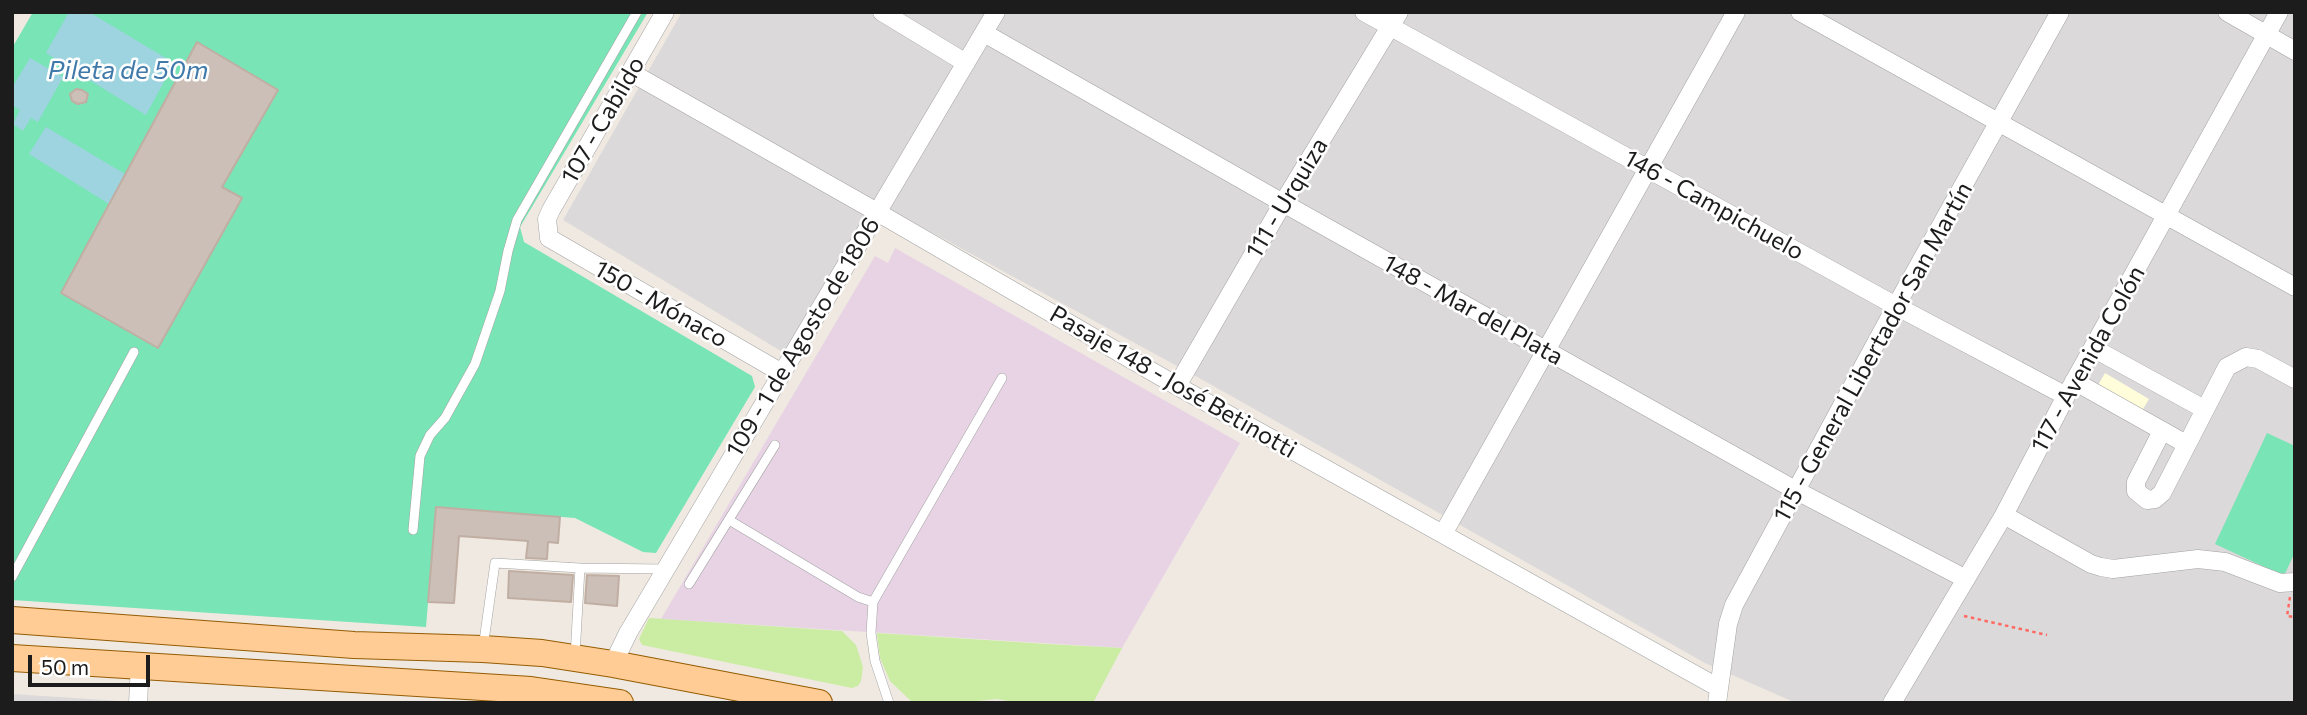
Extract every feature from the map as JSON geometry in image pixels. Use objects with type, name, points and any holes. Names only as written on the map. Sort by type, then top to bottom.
[{"type":"main road","points":[[12,620],[354,645],[483,649],[575,658],[819,703]]},
{"type":"main road","points":[[12,658],[620,703]]},
{"type":"street","name":"107 - Cabildo","points":[[547,229],[551,210],[665,12]]},
{"type":"street","points":[[882,12],[966,63]]},
{"type":"street","name":"109 - 1 de Agosto de 1806","points":[[613,664],[628,633],[996,12]]},
{"type":"street","name":"146 - Campichuelo","points":[[1364,12],[1395,20],[1649,169],[1896,306],[2186,444]]},
{"type":"street","points":[[1443,534],[1736,12]]},
{"type":"street","points":[[1800,12],[2295,287]]},
{"type":"street","name":"115 - General Libertador San Martín","points":[[1718,695],[1730,615],[1896,306],[2060,12]]},
{"type":"street","points":[[2227,12],[2295,51]]},
{"type":"street","name":"117 - Avenida Colón","points":[[1892,703],[2004,515],[2070,389],[2279,12]]},
{"type":"street","name":"111 - Urquiza","points":[[1177,386],[1283,203],[1395,20]]},
{"type":"street","name":"148 - Mar del Plata","points":[[984,33],[1797,491],[1966,579]]},
{"type":"street","name":"Pasaje 148 - José Betinotti","points":[[630,72],[1177,386],[1443,534],[1718,695]]},
{"type":"street","name":"150 - Mónaco","points":[[547,229],[549,238],[555,243],[782,373]]},
{"type":"street","points":[[2093,348],[2204,409]]},
{"type":"street","points":[[2162,431],[2136,482],[2136,491],[2142,498],[2151,500],[2159,496],[2227,367],[2246,357],[2258,359],[2295,379]]},
{"type":"street","points":[[2004,515],[2101,567],[2113,569],[2198,559],[2225,562],[2280,583],[2293,583]]},
{"type":"street","points":[[138,703],[140,666]]},
{"type":"lane","points":[[413,530],[420,456],[430,435],[445,418],[475,364],[500,291],[517,220],[637,12]]},
{"type":"lane","points":[[12,577],[134,352]]},
{"type":"lane","points":[[890,703],[875,661],[871,633],[873,602],[1002,378]]},
{"type":"lane","points":[[689,584],[775,445]]},
{"type":"lane","points":[[729,520],[858,597],[873,602]]},
{"type":"lane","points":[[483,649],[495,563],[666,569]]},
{"type":"lane","points":[[575,658],[580,568]]},
{"type":"path","points":[[2293,583],[2287,616],[2295,617]]},
{"type":"path","points":[[1948,609],[1969,618],[2047,635]]},
{"type":"shaded area","points":[[682,12],[2295,12],[2295,703],[1796,703],[1705,663],[1210,384],[878,203],[786,354],[563,220]]},
{"type":"shaded area","points":[[895,248],[1240,443],[1122,648],[661,619],[875,256],[888,263]]},
{"type":"shaded area","points":[[2105,373],[2149,399],[2142,411],[2098,385]]},
{"type":"shaded area","points":[[12,694],[151,703],[12,703]]},
{"type":"green space","points":[[33,12],[648,12],[520,227],[524,242],[752,376],[755,387],[656,553],[643,552],[575,518],[436,507],[426,627],[12,600],[12,48]]},
{"type":"green space","points":[[2267,433],[2295,446],[2295,552],[2284,576],[2215,544]]},
{"type":"green space","points":[[649,618],[842,631],[856,645],[863,667],[861,681],[858,686],[852,688],[642,645],[639,639]]},
{"type":"green space","points":[[877,633],[1122,648],[1093,703],[1019,703],[997,699],[958,703],[913,703],[890,681],[880,658]]},
{"type":"water","name":"Pileta de 50m","points":[[69,12],[89,12],[174,63],[146,115],[46,53]]},
{"type":"water","points":[[30,58],[63,77],[38,122],[31,118],[23,131],[13,124],[20,110],[12,105],[12,88]]},
{"type":"water","points":[[46,127],[125,174],[109,204],[29,154]]},
{"type":"building","points":[[197,42],[278,90],[222,187],[242,198],[158,348],[61,293]]},
{"type":"building","points":[[76,89],[88,94],[86,102],[78,104],[72,101],[70,94]]},
{"type":"building","points":[[436,507],[560,517],[558,543],[548,542],[547,559],[526,558],[528,541],[459,536],[454,603],[428,602]]},
{"type":"building","points":[[509,571],[573,575],[571,602],[508,598]]},
{"type":"building","points":[[587,575],[619,576],[617,606],[585,603]]}]
